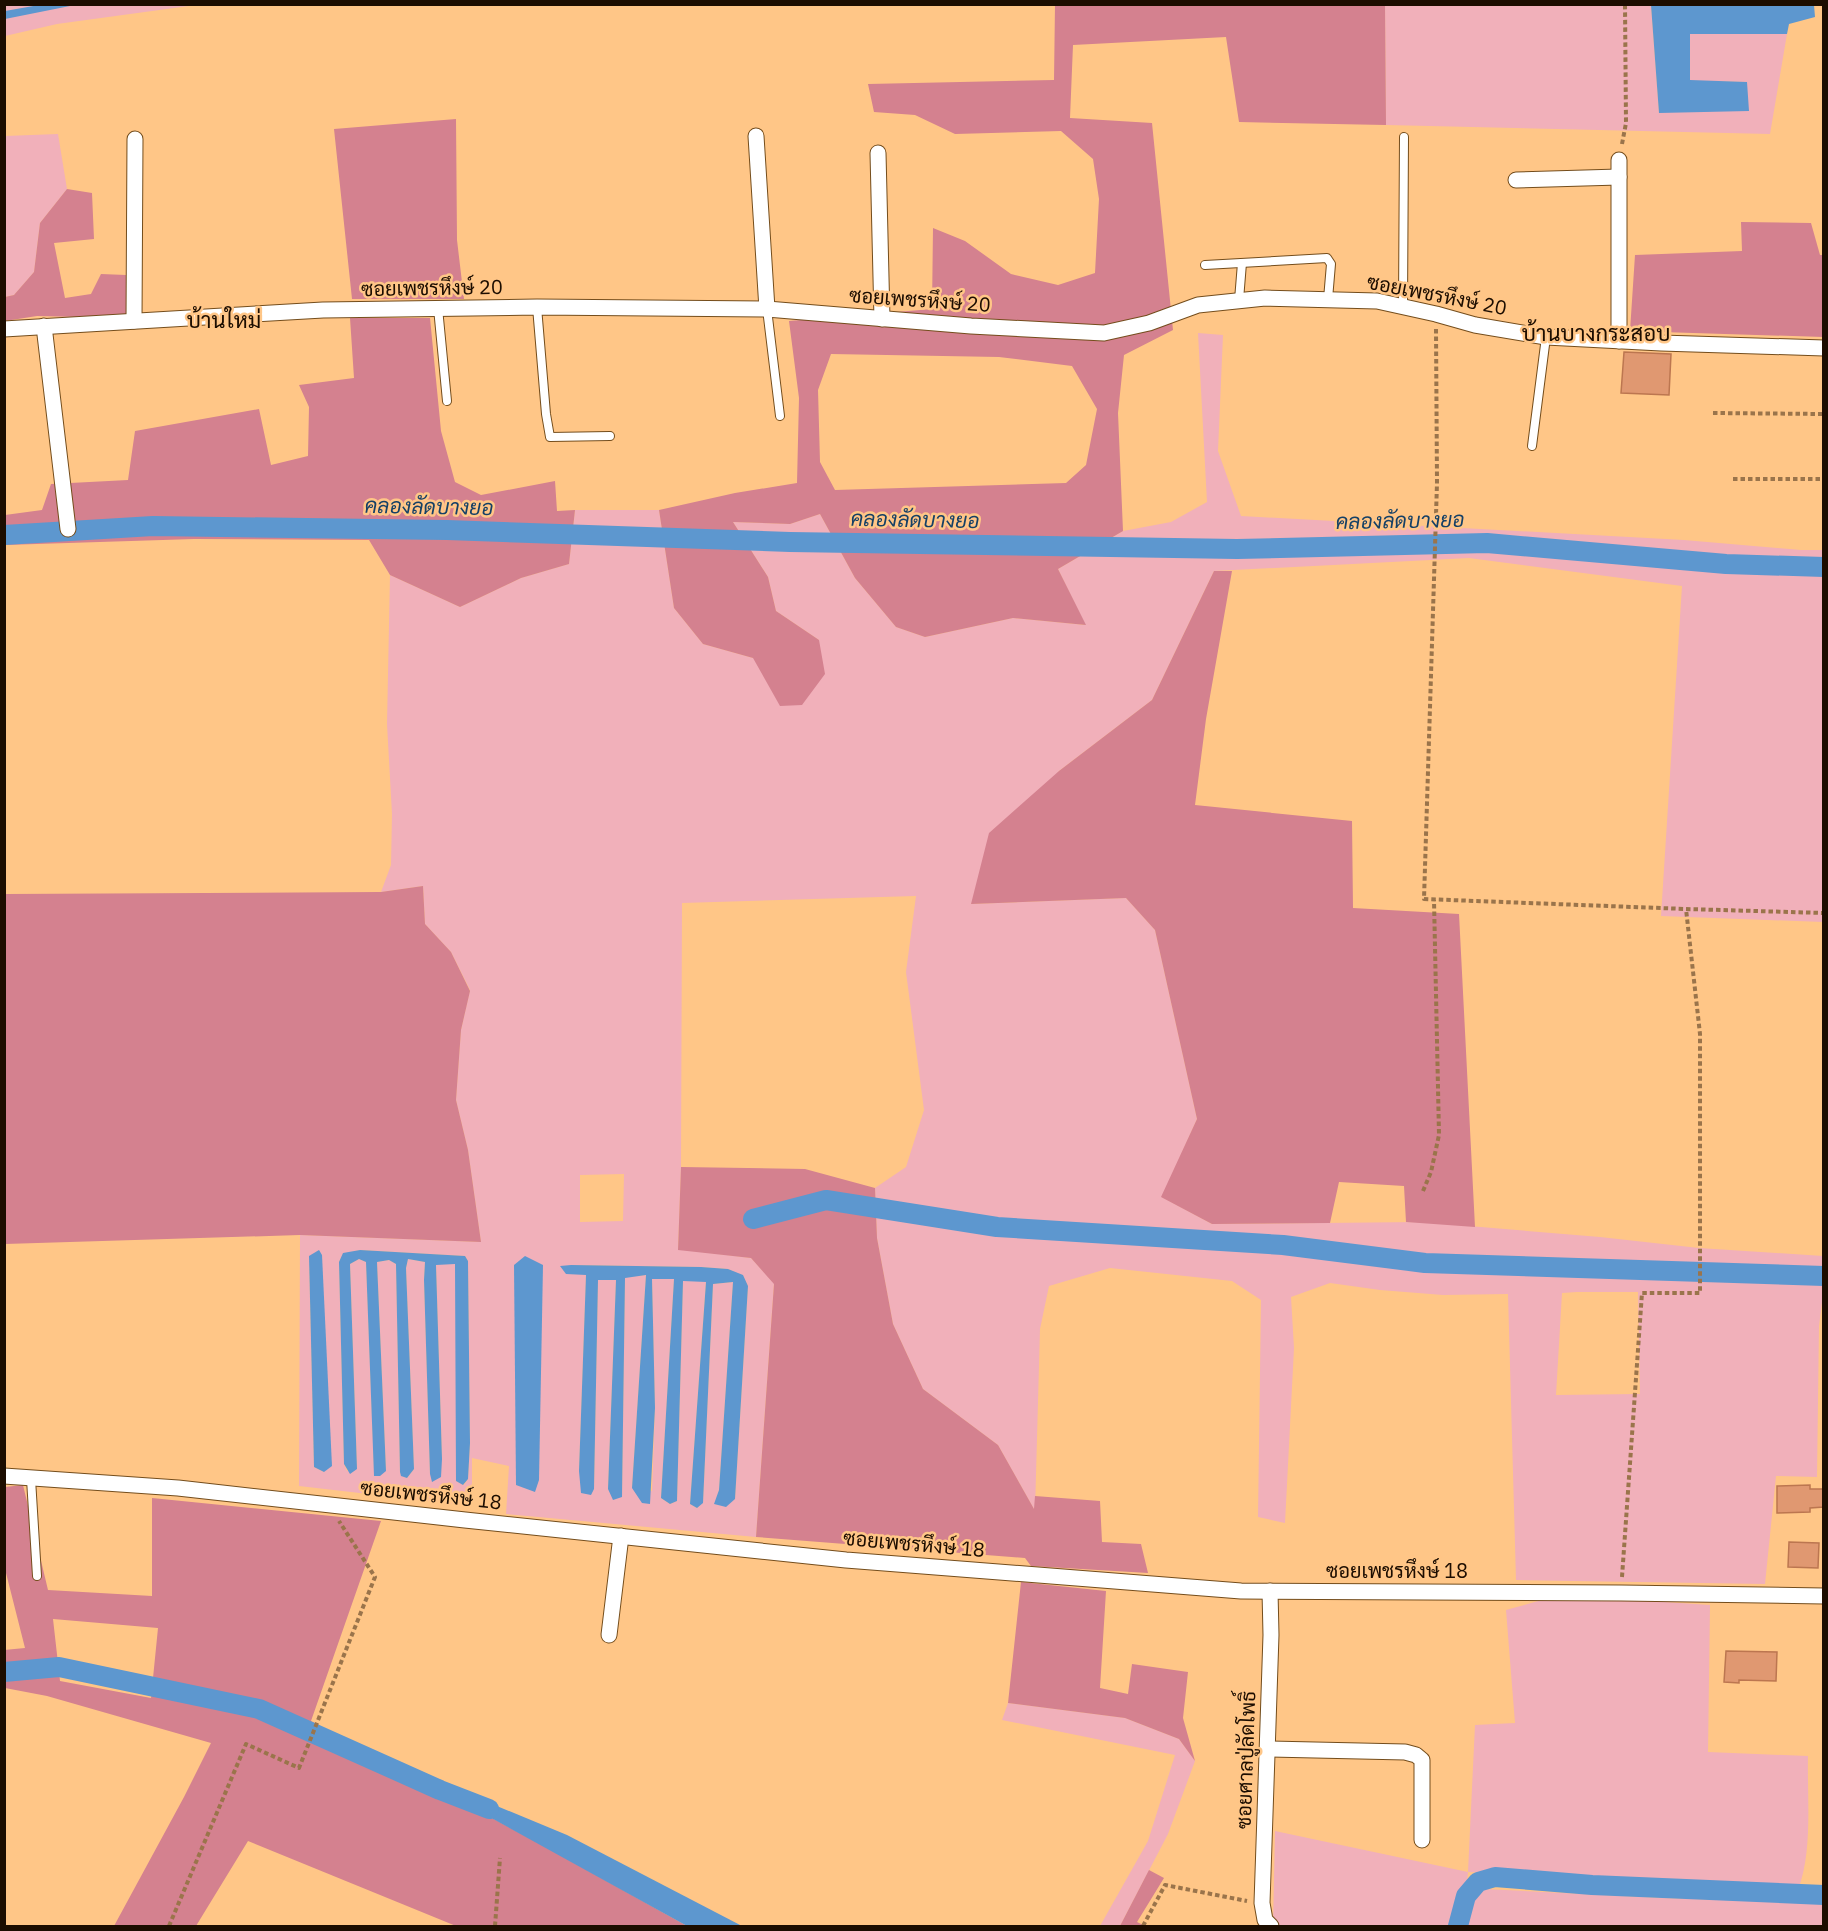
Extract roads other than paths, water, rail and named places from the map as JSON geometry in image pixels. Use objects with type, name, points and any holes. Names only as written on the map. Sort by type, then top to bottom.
[{"type":"street","points":[[756,136],[767,309]]},
{"type":"street","points":[[134,321],[135,139]]},
{"type":"street","points":[[878,153],[882,320]]},
{"type":"street","points":[[1619,160],[1619,340]]},
{"type":"street","points":[[1516,180],[1619,177]]},
{"type":"street","name":"ซอยเพชรหึงษ์ 20","points":[[4,329],[323,310],[537,307],[767,309],[882,320],[1104,333],[1149,323],[1198,305],[1265,298],[1377,301],[1475,325],[1546,337],[1824,348]]},
{"type":"street","points":[[44,326],[68,529]]},
{"type":"street","name":"ซอยเพชรหึงษ์ 18","points":[[4,1476],[178,1488],[846,1560],[1241,1591],[1824,1596]]},
{"type":"street","points":[[609,1635],[621,1536]]},
{"type":"street","name":"ซอยศาลปู่ลัดโพธิ์","points":[[1270,1591],[1271,1635],[1262,1903],[1265,1920],[1271,1926]]},
{"type":"street","points":[[1268,1749],[1406,1752],[1416,1755],[1422,1760],[1422,1840]]},
{"type":"lane","points":[[1403,306],[1404,137]]},
{"type":"lane","points":[[1205,265],[1327,258],[1331,264],[1328,299]]},
{"type":"lane","points":[[1239,300],[1242,263]]},
{"type":"lane","points":[[537,307],[550,437],[610,436]]},
{"type":"lane","points":[[438,308],[447,401]]},
{"type":"lane","points":[[767,309],[780,416]]},
{"type":"lane","points":[[1532,446],[1546,337]]},
{"type":"lane","points":[[31,1479],[37,1576]]},
{"type":"water","points":[[39,5],[75,5],[5,19],[5,11]]},
{"type":"water","points":[[1651,5],[1814,5],[1815,17],[1789,24],[1787,34],[1690,34],[1690,80],[1747,82],[1749,111],[1659,113]]},
{"type":"water","points":[[319,1250],[322,1255],[332,1466],[324,1472],[314,1467],[309,1256]]},
{"type":"water","points":[[360,1250],[465,1256],[468,1261],[470,1443],[468,1479],[463,1485],[456,1481],[455,1264],[436,1265],[442,1459],[441,1477],[432,1482],[425,1262],[408,1259],[406,1268],[414,1469],[407,1478],[401,1476],[400,1472],[396,1264],[389,1260],[377,1262],[386,1471],[380,1476],[374,1476],[366,1262],[359,1259],[350,1264],[357,1469],[350,1474],[344,1464],[339,1262],[343,1253]]},
{"type":"water","points":[[525,1256],[543,1265],[539,1480],[535,1492],[516,1485],[514,1265]]},
{"type":"water","points":[[560,1266],[701,1267],[728,1269],[743,1275],[748,1286],[735,1499],[726,1507],[714,1504],[719,1490],[733,1282],[713,1284],[703,1503],[697,1508],[690,1504],[706,1282],[683,1281],[677,1501],[670,1504],[661,1498],[674,1279],[652,1279],[655,1408],[650,1504],[642,1503],[632,1488],[646,1275],[625,1278],[622,1497],[613,1500],[608,1489],[616,1280],[598,1280],[594,1489],[591,1495],[581,1493],[579,1471],[586,1275],[566,1274]]},
{"type":"water","points":[[468,1794],[567,1835],[742,1926],[687,1926],[464,1803]]},
{"type":"waterway","name":"คลองลัดบางยอ","points":[[4,535],[153,526],[447,530],[790,542],[1237,549],[1487,543],[1726,564],[1824,567]]},
{"type":"waterway","points":[[753,1219],[826,1200],[997,1227],[1283,1245],[1425,1263],[1824,1276]]},
{"type":"waterway","points":[[4,1672],[59,1667],[259,1709],[440,1790],[489,1809]]},
{"type":"waterway","points":[[1458,1926],[1466,1896],[1478,1882],[1495,1877],[1592,1885],[1824,1895]]},
{"type":"district","name":"บ้านใหม่","points":[[224,320]]},
{"type":"district","name":"บ้านบางกระสอบ","points":[[1596,333]]}]
